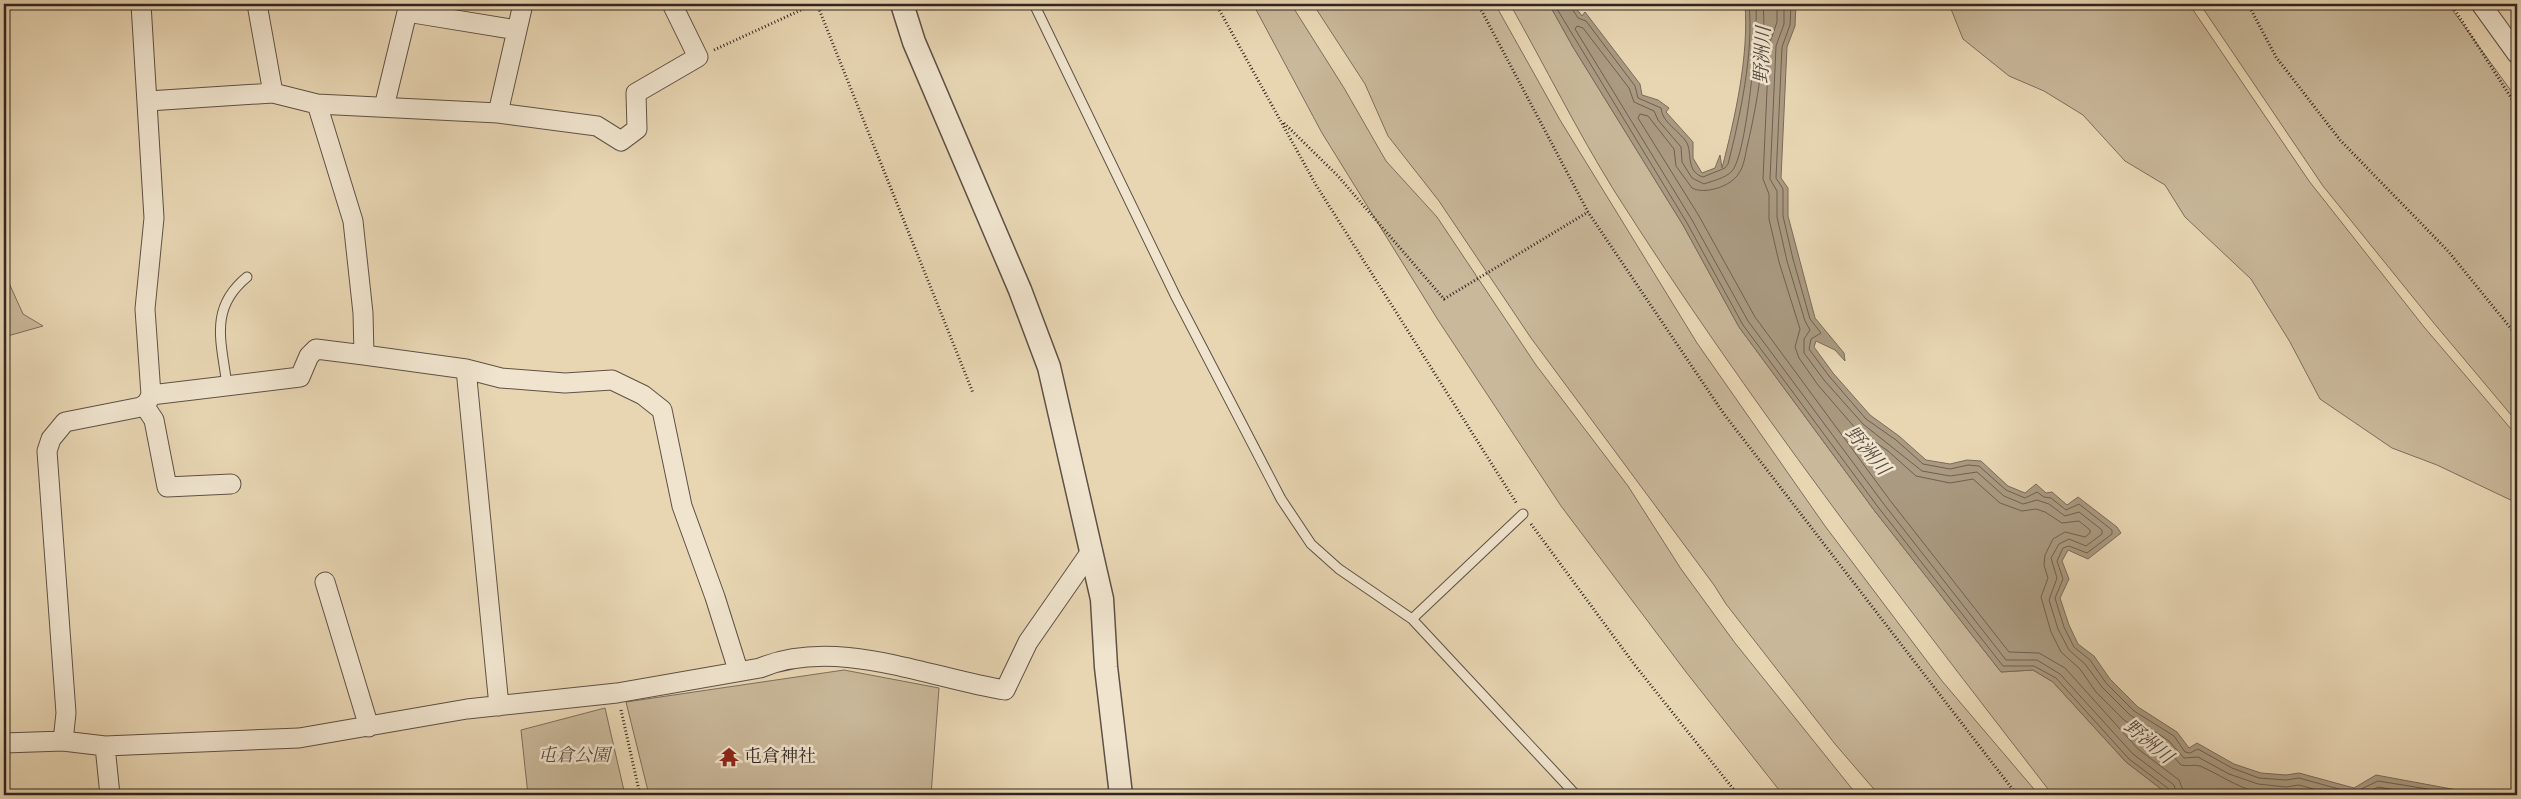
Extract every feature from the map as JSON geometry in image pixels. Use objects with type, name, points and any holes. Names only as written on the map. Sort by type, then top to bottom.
[{"type":"street","points":[[141,4],[154,218],[145,309],[147,400],[154,420],[167,487],[231,484]]},
{"type":"street","points":[[257,4],[273,93]]},
{"type":"street","points":[[498,112],[523,4]]},
{"type":"street","points":[[148,101],[273,93],[317,104],[498,112],[597,126],[621,140],[637,129],[636,93],[698,57],[672,4]]},
{"type":"street","points":[[902,4],[914,42],[1020,290],[1049,368],[1102,599],[1106,667],[1121,795]]},
{"type":"street","points":[[2481,4],[2517,54]]},
{"type":"street","points":[[384,108],[408,8],[517,30]]},
{"type":"street","points":[[317,104],[353,221],[363,313],[364,355]]},
{"type":"street","points":[[62,741],[66,713],[47,451],[51,439],[65,422],[147,400],[227,386],[300,377],[309,356],[316,349],[466,369],[501,378],[566,383],[612,380],[643,394],[662,410],[682,506],[716,597],[738,670]]},
{"type":"street","points":[[466,369],[499,706]]},
{"type":"street","points":[[4,743],[62,741],[105,746],[298,738],[441,713],[617,693],[818,657],[864,659],[898,664],[932,676],[1005,690],[1028,642],[1092,550]]},
{"type":"street","points":[[325,582],[369,727]]},
{"type":"street","points":[[105,746],[110,795]]},
{"type":"lane","points":[[1034,4],[1176,297],[1281,499],[1311,544],[1339,569],[1412,619],[1576,795]]},
{"type":"lane","points":[[227,386],[220,321],[225,302],[233,289],[247,277]]},
{"type":"lane","points":[[1412,619],[1523,514]]},
{"type":"path","points":[[698,57],[816,4],[973,393]]},
{"type":"path","points":[[1216,4],[1316,184],[1493,469],[1523,514],[1634,664],[1738,795]]},
{"type":"path","points":[[1478,4],[1588,212],[1724,414],[2017,795]]},
{"type":"path","points":[[2248,4],[2276,57],[2340,140],[2448,251],[2517,336]]},
{"type":"path","points":[[2451,4],[2517,107]]},
{"type":"path","points":[[1280,119],[1338,176],[1444,298],[1588,212]]},
{"type":"path","points":[[617,693],[640,795]]},
{"type":"green space","points":[[1253,4],[1291,4],[1344,88],[1386,161],[1437,217],[1536,365],[1628,486],[1681,569],[1735,643],[1857,795],[1783,795],[1686,672],[1561,506],[1438,320],[1322,133]]},
{"type":"green space","points":[[1313,4],[1495,4],[1560,120],[1697,343],[1825,526],[1942,681],[2039,795],[1879,795],[1835,744],[1726,604],[1714,585],[1531,338],[1439,201],[1388,136],[1365,84]]},
{"type":"green space","points":[[1510,4],[1549,4],[1573,47],[1683,225],[1739,327],[1874,510],[2001,672],[2033,670],[2053,682],[2126,762],[2169,795],[2054,795],[2048,789],[1880,570],[1717,346],[1601,169]]},
{"type":"green space","points":[[1949,4],[2189,4],[2309,181],[2424,327],[2517,436],[2517,503],[2437,465],[2392,448],[2320,399],[2290,342],[2251,279],[2185,217],[2165,185],[2125,161],[2083,115],[2044,91],[2009,76],[1963,39]]},
{"type":"green space","points":[[2200,4],[2448,4],[2517,99],[2517,422],[2323,186]]},
{"type":"green space","points":[[4,272],[23,314],[43,326],[4,337]]},
{"type":"green space","points":[[844,670],[939,688],[931,795],[649,795],[626,702]]},
{"type":"green space","name":"屯倉公園","points":[[605,708],[625,795],[528,795],[521,730]]},
{"type":"water","name":"野洲川","points":[[1549,4],[1573,4],[1582,16],[1585,12],[1640,84],[1642,95],[1658,100],[1669,108],[1666,112],[1693,142],[1693,158],[1702,173],[1715,168],[1720,155],[1722,168],[1732,129],[1743,66],[1746,24],[1745,4],[1796,4],[1795,26],[1787,47],[1781,178],[1788,188],[1788,216],[1815,318],[1844,353],[1845,361],[1835,350],[1816,341],[1814,347],[1833,373],[1870,415],[1899,436],[1926,460],[1950,464],[1967,460],[1981,461],[2008,486],[2025,493],[2036,484],[2046,493],[2052,492],[2067,505],[2078,497],[2117,527],[2121,533],[2088,559],[2068,550],[2062,561],[2069,579],[2060,598],[2078,644],[2094,656],[2110,679],[2138,707],[2177,732],[2189,748],[2197,743],[2234,764],[2261,773],[2286,775],[2299,773],[2354,788],[2376,775],[2484,795],[2169,795],[2126,762],[2053,682],[2033,670],[2001,672],[1874,510],[1739,327],[1683,225],[1573,47]]},
{"type":"place","name":"屯倉神社","points":[[729,757]]}]
